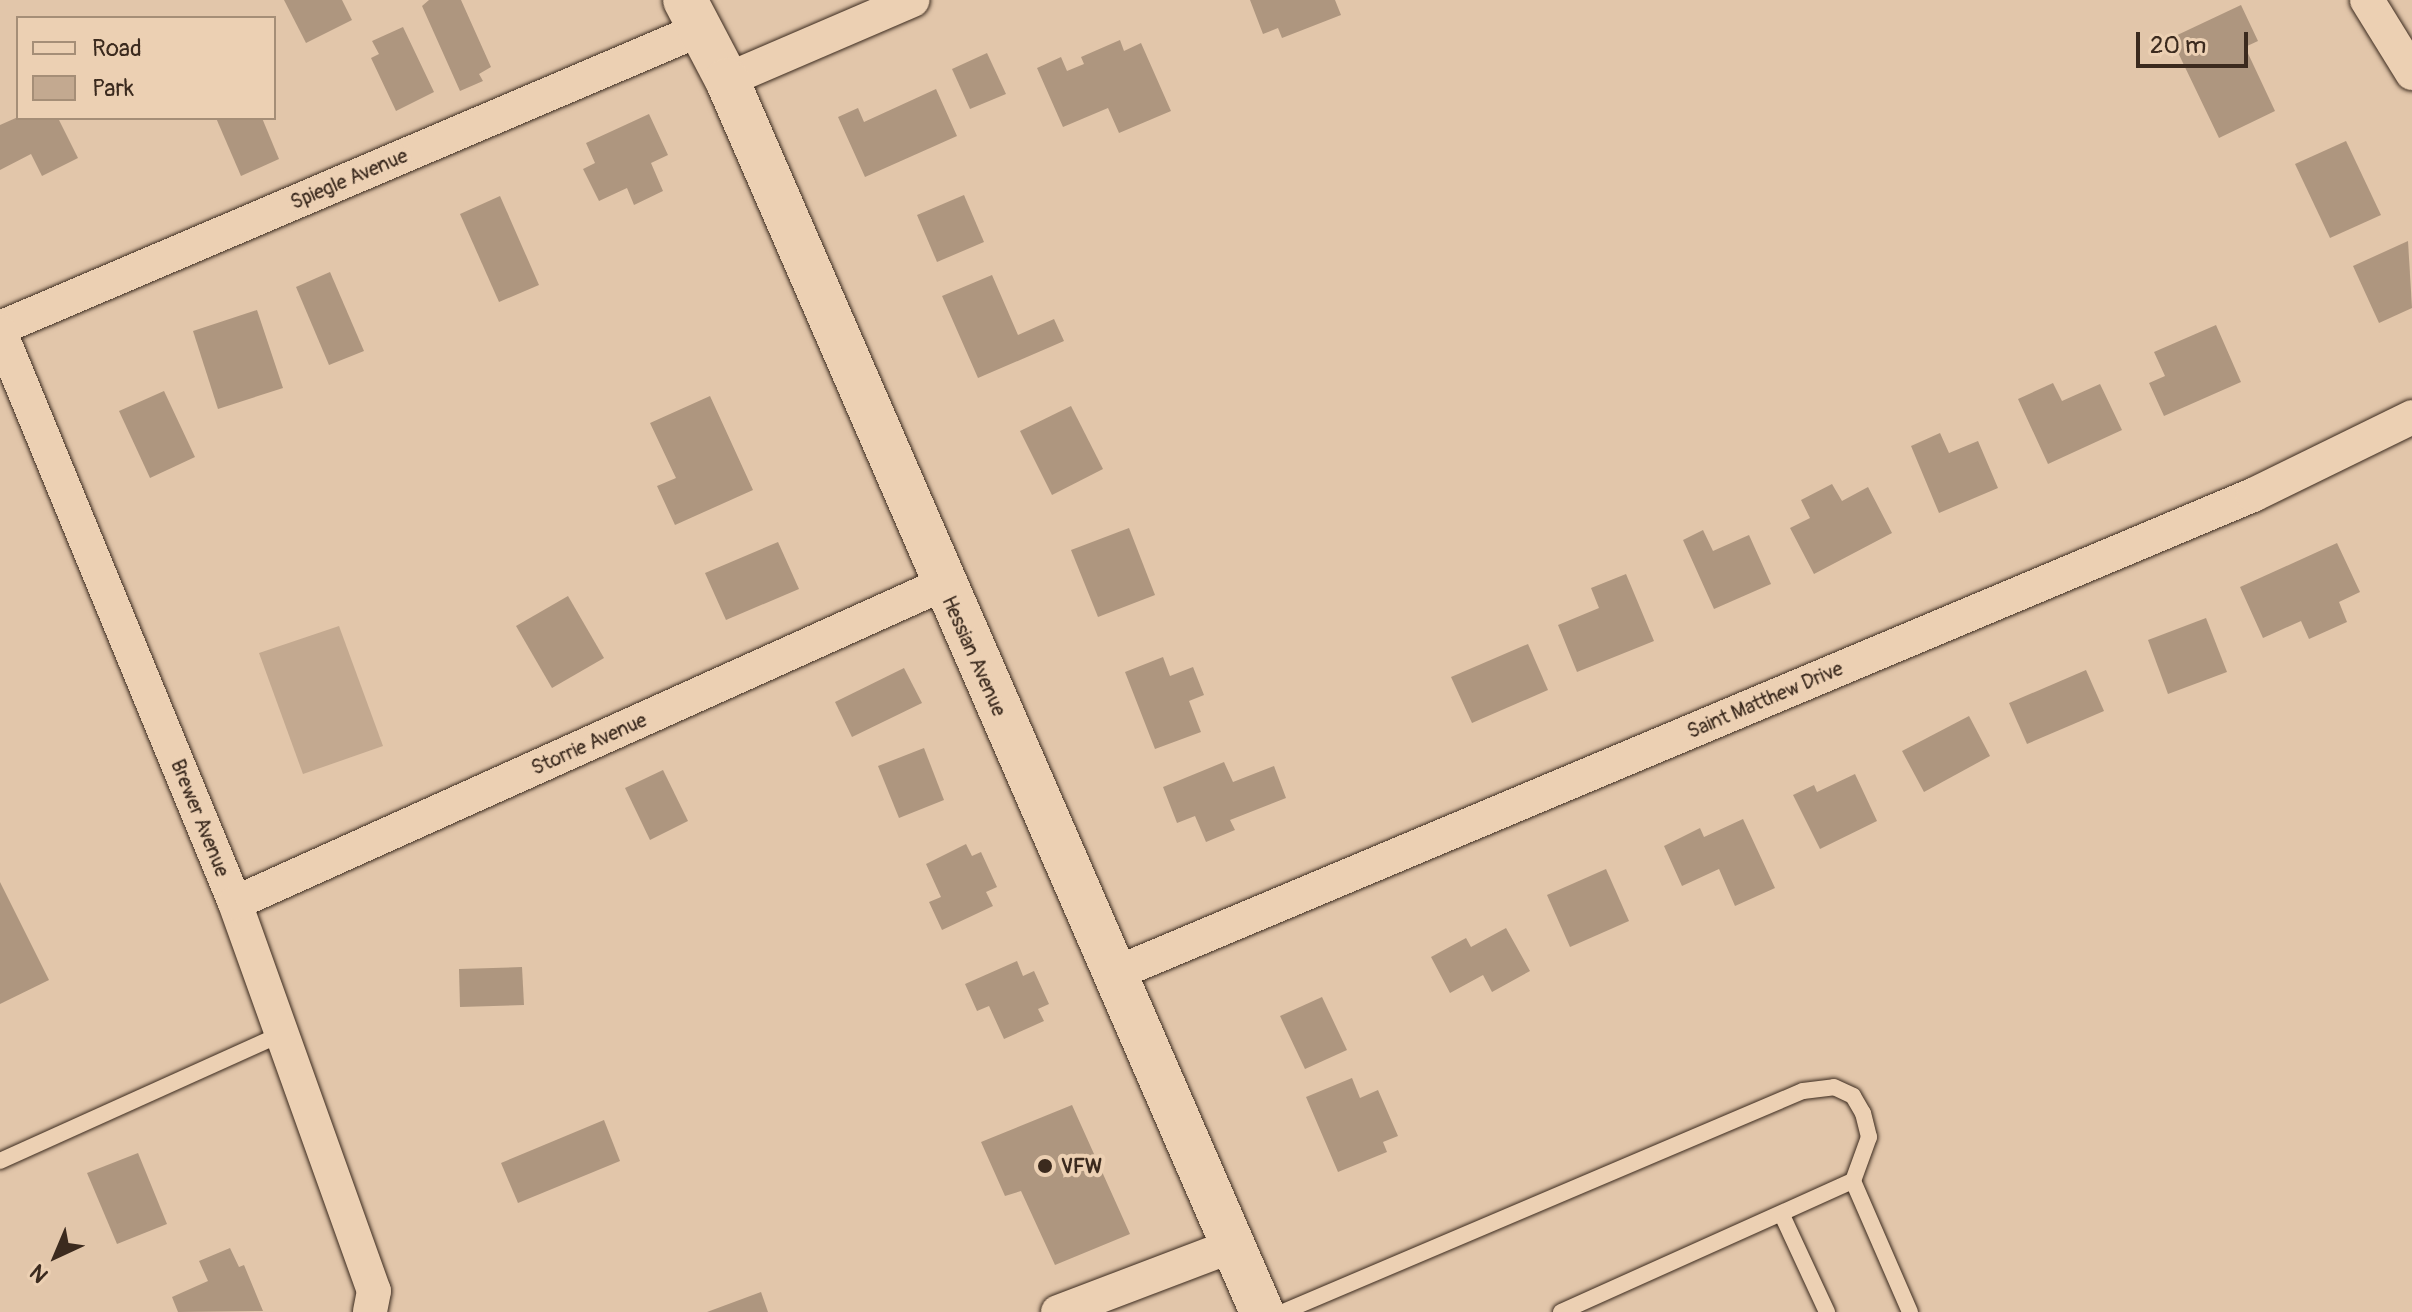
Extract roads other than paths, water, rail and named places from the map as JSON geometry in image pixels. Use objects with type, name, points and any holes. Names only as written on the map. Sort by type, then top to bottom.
[{"type":"main road","name":"Hessian Avenue","points":[[692,15],[727,80],[943,584],[1114,974],[1237,1244],[1262,1312]]},
{"type":"street","points":[[727,80],[913,0]]},
{"type":"street","points":[[2367,0],[2412,73]]},
{"type":"street","name":"Spiegle Avenue","points":[[0,330],[692,15]]},
{"type":"street","name":"Brewer Avenue","points":[[0,330],[235,903],[374,1291],[370,1312]]},
{"type":"street","name":"Saint Matthew Drive","points":[[1114,974],[2253,495],[2412,417]]},
{"type":"street","name":"Storrie Avenue","points":[[235,903],[943,584]]},
{"type":"street","points":[[1058,1312],[1237,1244]]},
{"type":"lane","points":[[0,1161],[281,1034]]},
{"type":"lane","points":[[1283,1312],[1803,1091],[1834,1087],[1853,1096],[1863,1113],[1869,1137],[1853,1181],[1910,1312]]},
{"type":"lane","points":[[1561,1312],[1853,1181]]},
{"type":"lane","points":[[1782,1215],[1827,1312]]},
{"type":"place","name":"VFW","points":[[1045,1166]]}]
